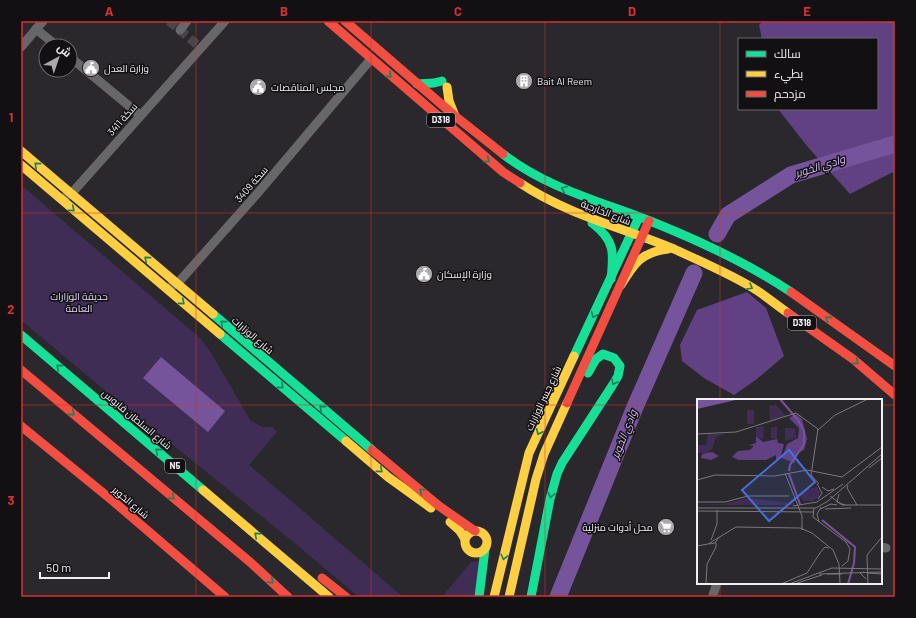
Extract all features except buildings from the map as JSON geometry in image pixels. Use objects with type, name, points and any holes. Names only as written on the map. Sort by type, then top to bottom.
[{"type":"main road","name":"شارع الخارجية","points":[[328,21],[502,172],[539,196],[561,207],[672,249],[753,288],[853,359],[895,395]]},
{"type":"main road","name":"شارع الخارجية","points":[[345,21],[455,116],[511,160],[548,182],[586,198],[649,221],[724,254],[769,279],[895,366]]},
{"type":"main road","points":[[357,31],[370,50],[371,59],[381,60],[400,69]]},
{"type":"main road","points":[[417,84],[445,84],[449,101],[455,116]]},
{"type":"main road","points":[[425,106],[433,97]]},
{"type":"main road","name":"شارع الوزارات","points":[[21,151],[374,452],[440,506],[475,531]]},
{"type":"main road","name":"شارع الوزارات","points":[[25,168],[388,477],[452,524],[466,539]]},
{"type":"main road","points":[[561,207],[593,223],[611,242],[614,251],[611,280]]},
{"type":"main road","name":"شارع جسر الوزارات","points":[[494,597],[522,479],[530,453],[639,217]]},
{"type":"main road","points":[[509,597],[536,479],[544,454],[649,221]]},
{"type":"main road","points":[[621,285],[636,262],[643,255],[652,250],[672,249]]},
{"type":"main road","points":[[835,347],[846,332]]},
{"type":"main road","name":"شارع السلطان قابوس","points":[[21,335],[329,597]]},
{"type":"main road","points":[[531,597],[550,498],[557,474],[562,463],[617,377],[620,369],[616,360],[610,355],[603,354],[596,359],[572,404],[558,424]]},
{"type":"main road","name":"N5","points":[[21,370],[250,562],[288,597]]},
{"type":"main road","points":[[884,385],[895,403]]},
{"type":"main road","name":"شارع الخوير","points":[[21,426],[113,501],[225,597]]},
{"type":"main road","points":[[479,597],[485,549],[487,544],[486,537],[481,532],[475,531],[468,534],[466,546],[469,551],[476,553],[482,552],[485,549]]},
{"type":"main road","points":[[272,548],[299,563],[346,597]]},
{"type":"street","points":[[21,47],[43,21]]},
{"type":"street","points":[[180,30],[187,21]]},
{"type":"street","name":"سكة 3411","points":[[71,194],[225,21]]},
{"type":"street","points":[[36,29],[47,38]]},
{"type":"street","name":"سكة 3409","points":[[177,284],[256,195],[371,59]]},
{"type":"street","points":[[78,64],[140,115]]},
{"type":"street","points":[[25,168],[59,195],[65,196],[71,194]]},
{"type":"street","points":[[136,263],[167,286],[177,284]]},
{"type":"street","points":[[713,595],[717,584]]},
{"type":"green space","name":"حديقة الوزارات العامة","points":[[21,185],[200,338],[209,350],[250,420],[262,427],[272,427],[277,432],[249,465],[403,597],[359,597],[21,320]]},
{"type":"green space","points":[[480,561],[475,597],[442,597],[471,562]]},
{"type":"shaded area","points":[[763,21],[895,21],[895,171],[850,194],[807,146],[779,110],[878,110],[878,38],[762,38],[759,25]]},
{"type":"shaded area","points":[[747,292],[766,308],[784,356],[757,379],[734,395],[704,378],[682,361],[680,345],[697,310]]},
{"type":"shaded area","points":[[161,357],[225,411],[208,432],[143,378]]},
{"type":"waterway","name":"وادي الخوير","points":[[717,234],[728,215],[791,175],[895,144]]},
{"type":"waterway","name":"وادي الخوير","points":[[558,597],[635,407],[694,273]]},
{"type":"tunnel","points":[[169,21],[201,48]]},
{"type":"traffic: fast","points":[[417,84],[442,81]]},
{"type":"traffic: fast","points":[[503,154],[538,177],[576,194],[655,223],[708,246],[759,272],[791,292]]},
{"type":"traffic: fast","points":[[574,356],[639,217]]},
{"type":"traffic: fast","points":[[592,223],[600,229],[609,241],[613,262],[611,279]]},
{"type":"traffic: fast","points":[[213,314],[372,450]]},
{"type":"traffic: fast","points":[[220,334],[346,441]]},
{"type":"traffic: fast","points":[[21,335],[203,490]]},
{"type":"traffic: fast","points":[[531,597],[550,499],[557,474],[562,463],[618,376],[620,366],[614,358],[603,354],[596,359],[588,373]]},
{"type":"traffic: fast","points":[[479,597],[485,549]]},
{"type":"traffic: slow","points":[[447,87],[449,101],[455,116]]},
{"type":"traffic: slow","points":[[21,151],[213,314]]},
{"type":"traffic: slow","points":[[21,165],[220,334]]},
{"type":"traffic: slow","points":[[520,183],[557,204],[595,220],[674,249],[714,267],[753,288],[788,313]]},
{"type":"traffic: slow","points":[[621,285],[639,260],[651,253],[668,249]]},
{"type":"traffic: slow","points":[[494,597],[529,453],[574,356]]},
{"type":"traffic: slow","points":[[509,597],[536,479],[544,454],[567,403]]},
{"type":"traffic: slow","points":[[346,441],[388,477],[431,508]]},
{"type":"traffic: slow","points":[[203,490],[329,597]]},
{"type":"traffic: slow","points":[[450,522],[460,531],[465,539]]},
{"type":"traffic: slow","points":[[476,531],[484,534],[487,542],[484,550],[476,553],[468,550],[465,542],[468,534],[476,531]]},
{"type":"traffic: jam","points":[[328,21],[503,172],[520,183]]},
{"type":"traffic: jam","points":[[345,21],[455,116],[503,154]]},
{"type":"traffic: jam","points":[[567,403],[649,221]]},
{"type":"traffic: jam","points":[[791,292],[895,366]]},
{"type":"traffic: jam","points":[[788,313],[853,359],[895,395]]},
{"type":"traffic: jam","points":[[21,370],[250,562],[288,597]]},
{"type":"traffic: jam","points":[[21,426],[113,501],[225,597]]},
{"type":"traffic: jam","points":[[372,450],[439,506],[475,531]]},
{"type":"traffic: jam","points":[[322,578],[346,597]]},
{"type":"place","name":"وزارة العدل","points":[[91,68]]},
{"type":"place","name":"Bait Al Reem","points":[[524,81]]},
{"type":"place","name":"مجلس المناقصات","points":[[258,87]]},
{"type":"place","name":"وزارة الإسكان","points":[[424,274]]},
{"type":"place","name":"محل أدوات منزلية","points":[[666,527]]}]
